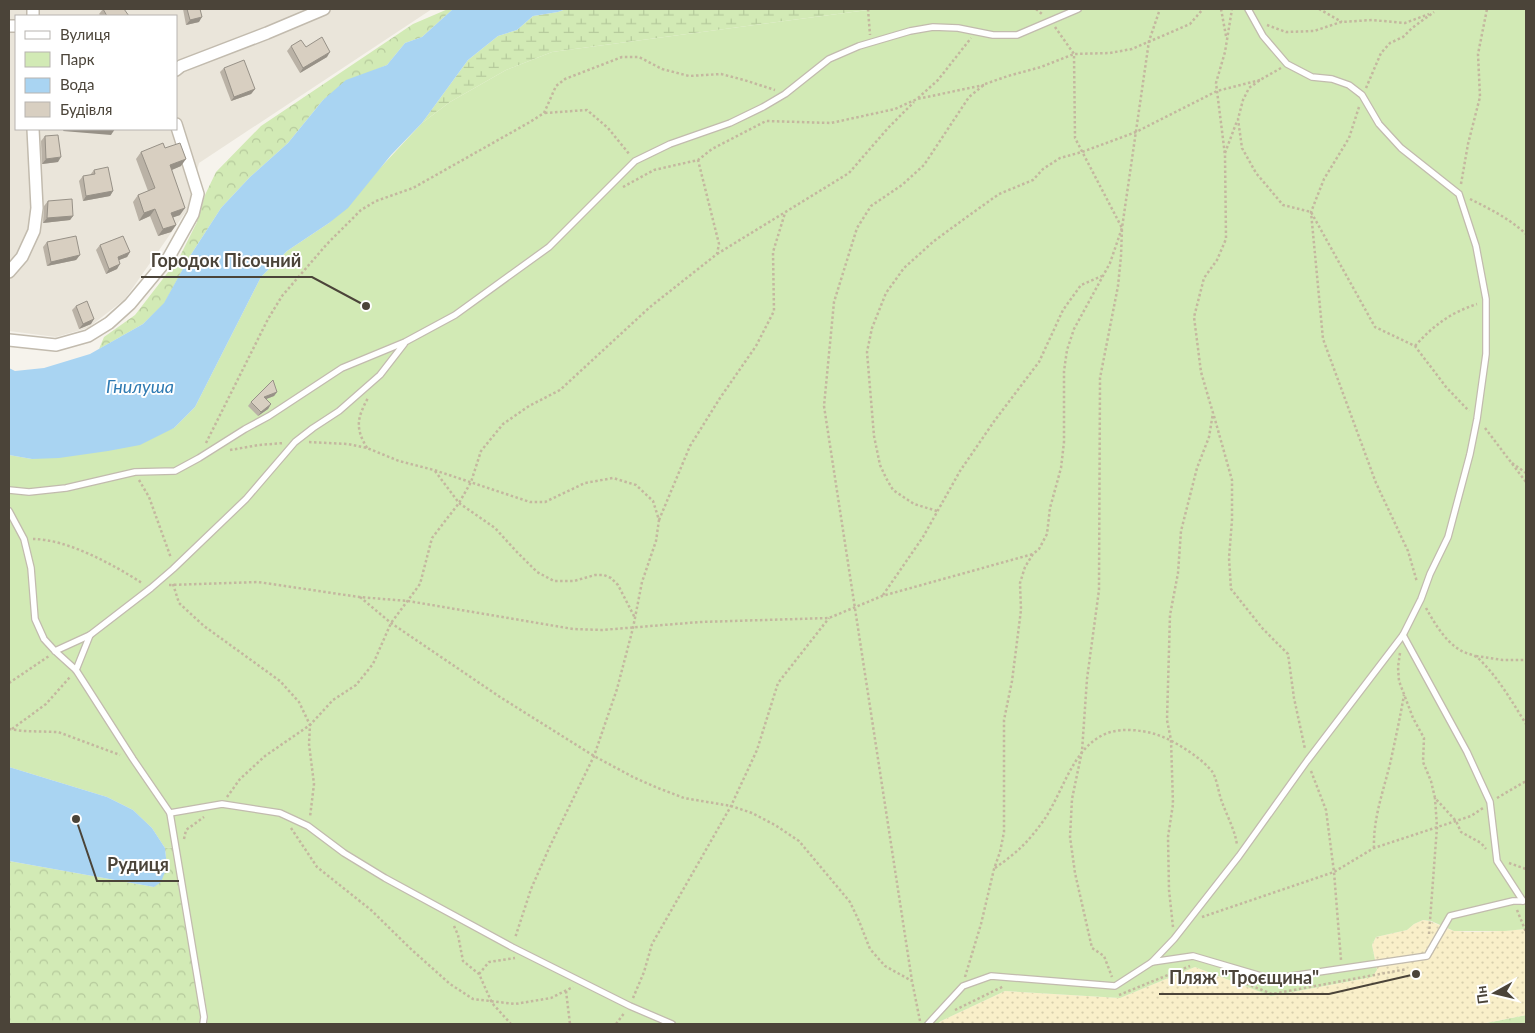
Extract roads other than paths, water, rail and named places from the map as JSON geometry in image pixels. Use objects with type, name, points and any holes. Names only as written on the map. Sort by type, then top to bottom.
[{"type":"street","points":[[178,68],[324,9]]},
{"type":"street","points":[[9,272],[22,257],[34,232],[37,208],[33,130]]},
{"type":"street","points":[[9,340],[56,345],[88,336],[109,323],[130,304],[169,257],[193,214],[198,194],[178,130]]},
{"type":"lane","points":[[9,490],[29,492],[66,488],[135,472],[175,471],[199,458],[342,368],[405,342],[455,315],[549,247],[635,161],[670,144],[730,123],[763,107],[785,94],[828,59],[870,43],[910,31],[933,27],[958,28],[994,35],[1017,34],[1078,9]]},
{"type":"lane","points":[[929,1023],[963,986],[992,976],[1116,986],[1152,962],[1174,939],[1239,856],[1307,761],[1403,635],[1422,599],[1430,574],[1448,537],[1470,454],[1486,354],[1486,299],[1476,246],[1459,194],[1401,148],[1379,124],[1362,95],[1349,85],[1312,76],[1287,64],[1263,36],[1248,9]]},
{"type":"lane","points":[[55,651],[90,634],[173,569],[246,499],[295,442],[339,411],[380,375],[405,342]]},
{"type":"lane","points":[[9,511],[24,539],[31,568],[35,619],[44,638],[76,670],[133,759],[170,812],[204,1017],[203,1024]]},
{"type":"lane","points":[[76,670],[90,634]]},
{"type":"lane","points":[[1152,962],[1193,956],[1271,979],[1427,956],[1450,916],[1514,901],[1523,901],[1497,861],[1490,802],[1467,752],[1403,635]]},
{"type":"lane","points":[[170,812],[222,804],[280,813],[308,826],[344,853],[384,878],[512,947],[630,1006],[672,1024]]},
{"type":"water","name":"Гнилуша","points":[[453,9],[566,9],[533,16],[517,30],[498,36],[468,60],[422,123],[391,155],[348,208],[287,251],[261,277],[195,407],[174,428],[140,445],[108,451],[59,458],[32,459],[9,455],[9,368],[15,371],[44,368],[90,354],[143,324],[164,303],[190,256],[221,208],[250,177],[288,143],[323,100],[346,80],[387,65],[405,43],[422,37]]},
{"type":"water","points":[[9,767],[107,797],[133,810],[152,828],[165,848],[167,867],[161,882],[154,887],[9,861]]},
{"type":"place","name":"Городок Пісочний","points":[[366,306]]},
{"type":"place","name":"Рудиця","points":[[76,819]]},
{"type":"place","name":"Пляж \"Троєщина\"","points":[[1416,974]]}]
